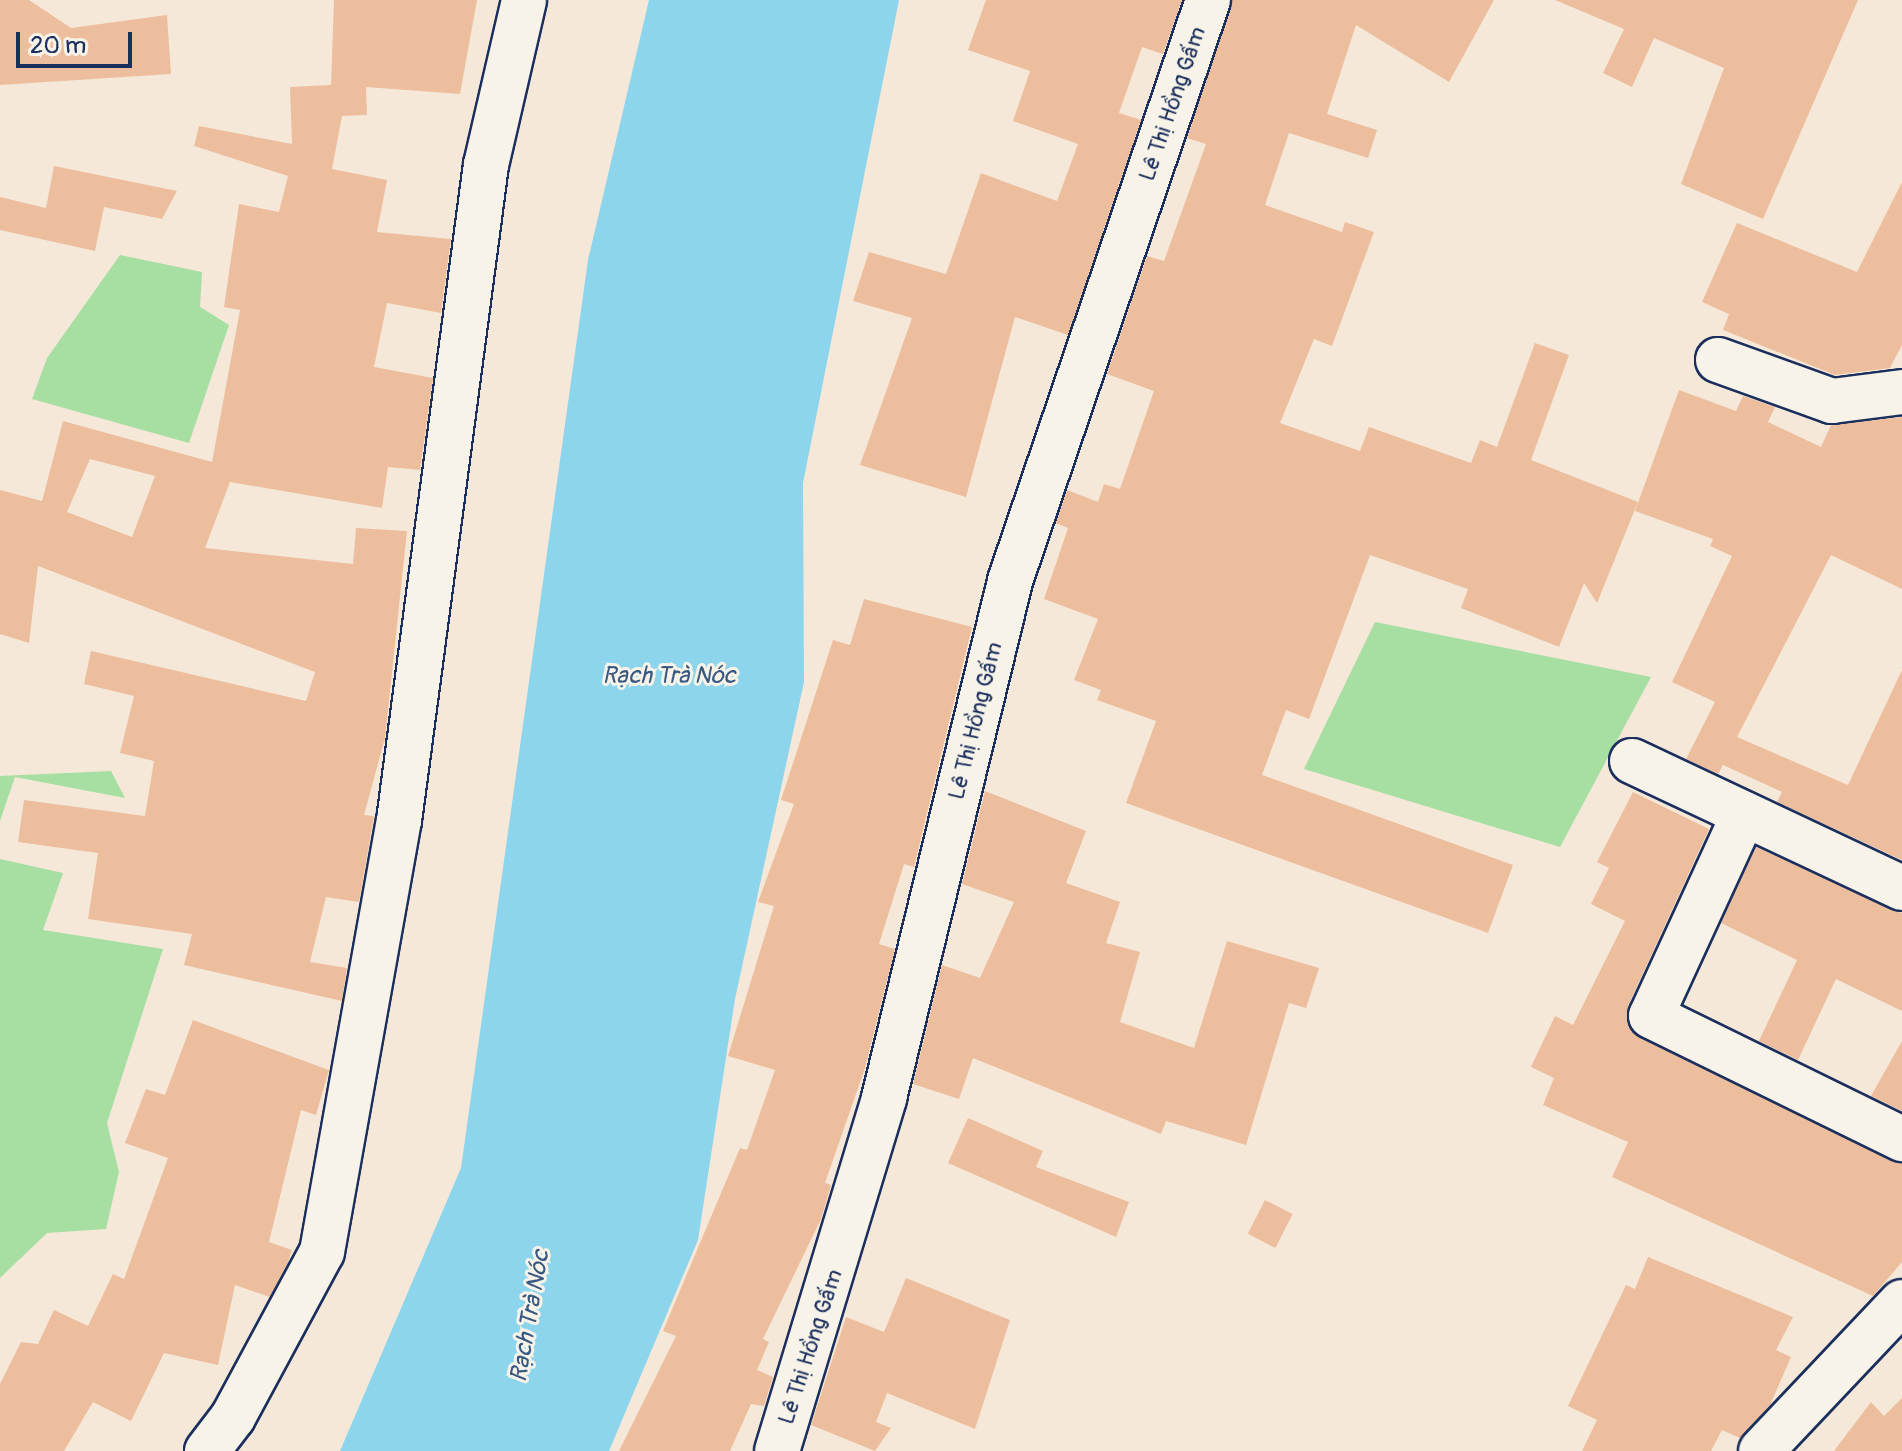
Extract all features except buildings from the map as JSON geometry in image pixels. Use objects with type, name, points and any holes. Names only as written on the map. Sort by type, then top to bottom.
[{"type":"street","points":[[207,1451],[233,1417],[322,1252],[399,821],[486,165],[524,0]]},
{"type":"street","name":"Lê Thị Hồng Gấm","points":[[777,1451],[884,1098],[1010,581],[1208,0]]},
{"type":"street","points":[[1718,360],[1832,401],[1902,392]]},
{"type":"street","points":[[1632,761],[1902,888]]},
{"type":"street","points":[[1744,814],[1651,1016],[1902,1139]]},
{"type":"street","points":[[1761,1451],[1902,1302]]},
{"type":"green space","points":[[120,255],[202,272],[200,307],[229,325],[189,443],[32,399],[47,358]]},
{"type":"green space","points":[[1375,622],[1651,677],[1560,847],[1304,769]]},
{"type":"green space","points":[[111,771],[125,798],[15,777],[0,821],[0,776]]},
{"type":"green space","points":[[0,859],[63,873],[43,930],[163,949],[107,1123],[119,1172],[106,1229],[47,1233],[0,1278]]},
{"type":"water","name":"Rạch Trà Nóc","points":[[649,0],[899,0],[803,483],[804,682],[735,999],[698,1240],[609,1451],[340,1451],[461,1168],[588,260]]}]
